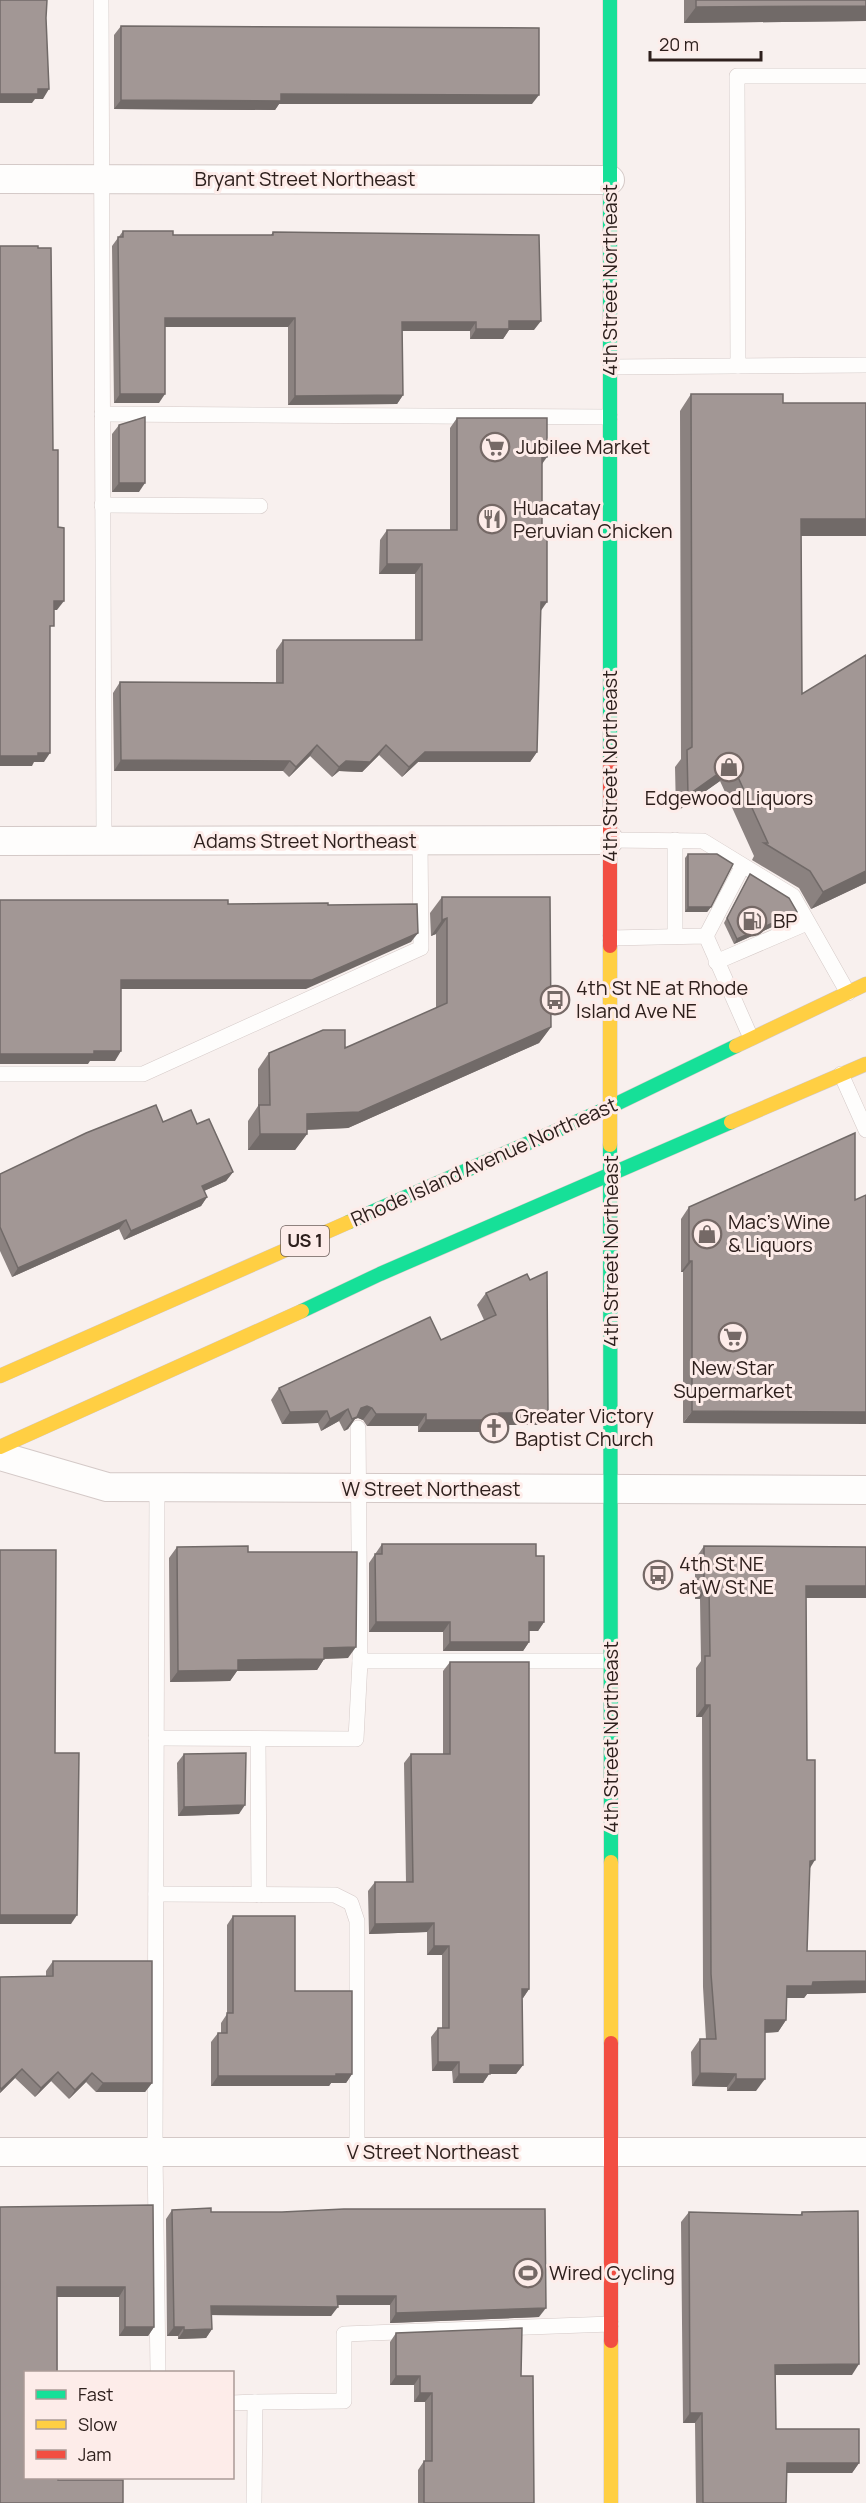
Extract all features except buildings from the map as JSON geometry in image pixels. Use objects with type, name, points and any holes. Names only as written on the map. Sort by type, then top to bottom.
[{"type":"street","name":"4th Street Northeast","points":[[610,0],[611,2503]]},
{"type":"street","name":"Bryant Street Northeast","points":[[0,179],[610,180]]},
{"type":"street","name":"Adams Street Northeast","points":[[0,841],[609,840]]},
{"type":"street","name":"Rhode Island Avenue Northeast","points":[[0,1376],[610,1107],[866,984]]},
{"type":"street","points":[[0,1447],[232,1344],[380,1274],[866,1064]]},
{"type":"street","name":"W Street Northeast","points":[[0,1456],[107,1488],[866,1490]]},
{"type":"street","name":"V Street Northeast","points":[[0,2152],[866,2152]]},
{"type":"lane","points":[[101,0],[104,841]]},
{"type":"lane","points":[[738,366],[737,76],[866,76]]},
{"type":"lane","points":[[610,367],[866,365]]},
{"type":"lane","points":[[102,414],[610,417]]},
{"type":"lane","points":[[102,505],[260,506]]},
{"type":"lane","points":[[0,1074],[143,1074],[421,948],[420,840]]},
{"type":"lane","points":[[609,840],[703,841],[742,867],[793,896],[848,993]]},
{"type":"lane","points":[[675,840],[675,935]]},
{"type":"lane","points":[[742,867],[706,936],[751,1038]]},
{"type":"lane","points":[[716,962],[807,923]]},
{"type":"lane","points":[[610,938],[706,936]]},
{"type":"lane","points":[[841,1074],[866,1130]]},
{"type":"lane","points":[[156,1738],[356,1739],[360,1661],[358,1428]]},
{"type":"lane","points":[[157,1488],[155,2152],[158,2371]]},
{"type":"lane","points":[[360,1661],[611,1661]]},
{"type":"lane","points":[[258,1739],[259,1894]]},
{"type":"lane","points":[[156,1894],[335,1895],[351,1903],[357,1920],[357,2152]]},
{"type":"lane","points":[[234,2403],[344,2401],[344,2334],[611,2325]]},
{"type":"lane","points":[[254,2503],[255,2402]]},
{"type":"traffic: fast","points":[[610,0],[610,760]]},
{"type":"traffic: fast","points":[[349,1222],[610,1107],[736,1046]]},
{"type":"traffic: fast","points":[[302,1311],[380,1274],[731,1122]]},
{"type":"traffic: fast","points":[[610,1145],[611,1862]]},
{"type":"traffic: slow","points":[[610,946],[610,1145]]},
{"type":"traffic: slow","points":[[736,1046],[866,984]]},
{"type":"traffic: slow","points":[[731,1122],[866,1064]]},
{"type":"traffic: slow","points":[[0,1376],[349,1222]]},
{"type":"traffic: slow","points":[[0,1447],[302,1311]]},
{"type":"traffic: slow","points":[[611,1862],[611,2043]]},
{"type":"traffic: slow","points":[[611,2341],[611,2503]]},
{"type":"traffic: jam","points":[[610,760],[610,946]]},
{"type":"traffic: jam","points":[[611,2043],[611,2341]]},
{"type":"place","name":"Jubilee Market","points":[[495,447]]},
{"type":"place","name":"Huacatay Peruvian Chicken","points":[[492,519]]},
{"type":"place","name":"Edgewood Liquors","points":[[729,767]]},
{"type":"place","name":"BP","points":[[752,921]]},
{"type":"place","name":"4th St NE at Rhode Island Ave NE","points":[[555,1000]]},
{"type":"place","name":"Mac's Wine & Liquors","points":[[707,1234]]},
{"type":"place","name":"New Star Supermarket","points":[[733,1337]]},
{"type":"place","name":"Greater Victory Baptist Church","points":[[494,1428]]},
{"type":"place","name":"4th St NE at W St NE","points":[[658,1575]]},
{"type":"place","name":"Wired Cycling","points":[[528,2273]]}]
